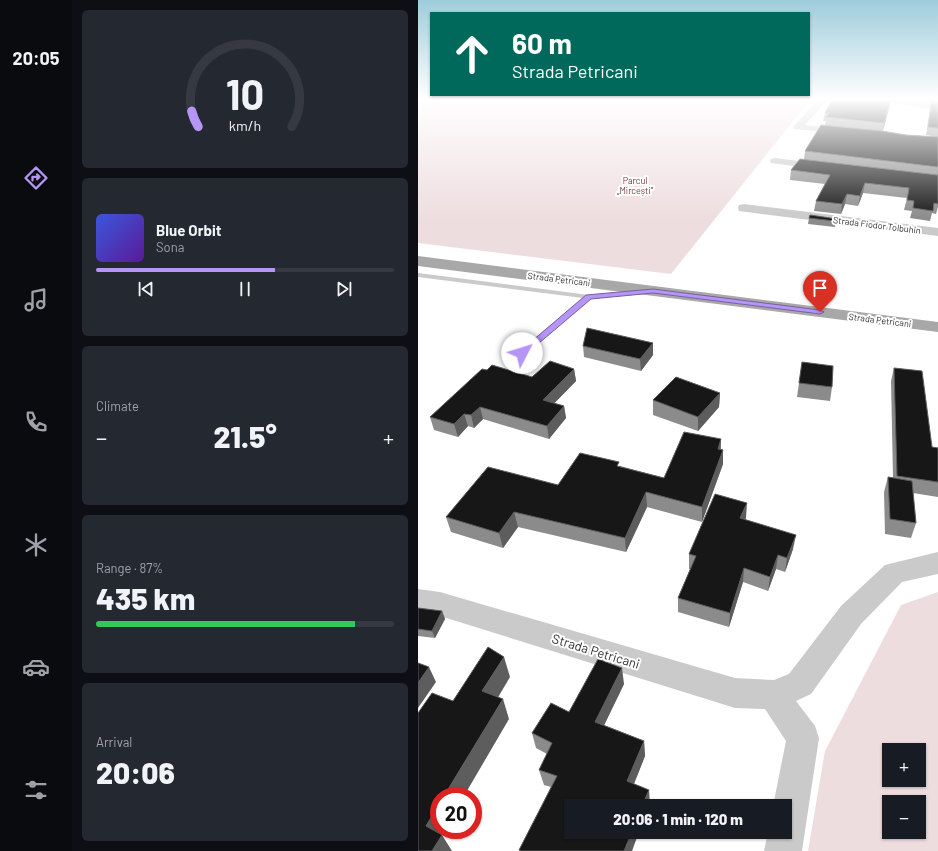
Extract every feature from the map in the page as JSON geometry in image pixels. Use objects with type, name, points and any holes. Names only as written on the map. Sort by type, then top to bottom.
[{"type":"main road","name":"Strada Petricani","points":[[418,261],[938,327]]},
{"type":"street","points":[[775,161],[837,169]]},
{"type":"street","name":"Strada Fiodor Tolbuhin","points":[[744,208],[938,232]]},
{"type":"street","name":"Strada Petricani","points":[[418,601],[440,604],[469,612],[735,694],[774,695],[800,684],[851,615],[894,573],[938,563]]},
{"type":"street","points":[[774,695],[803,738],[783,851]]},
{"type":"lane","points":[[418,275],[589,297],[653,291]]},
{"type":"lane","points":[[522,353],[589,297]]},
{"type":"green space","name":"Parcul „Mircești”","points":[[418,140],[778,140],[671,274],[418,243]]},
{"type":"green space","points":[[938,592],[938,851],[808,851],[825,751],[901,605]]},
{"type":"building","points":[[812,140],[938,140],[938,167],[805,151]]},
{"type":"building","points":[[800,159],[938,175],[938,204],[934,203],[933,211],[913,208],[914,201],[907,200],[909,188],[865,183],[860,196],[847,194],[842,204],[816,201],[830,175],[791,170]]},
{"type":"building","points":[[810,215],[837,219],[836,221],[809,218]]},
{"type":"building","points":[[587,328],[653,343],[640,359],[583,346]]},
{"type":"building","points":[[550,361],[574,369],[543,400],[564,406],[547,426],[480,407],[471,415],[464,414],[454,424],[430,417],[482,369],[487,370],[492,365],[532,377]]},
{"type":"building","points":[[802,362],[833,366],[832,387],[799,383]]},
{"type":"building","points":[[894,368],[922,371],[932,447],[938,448],[938,482],[897,476]]},
{"type":"building","points":[[676,377],[720,393],[698,417],[653,400]]},
{"type":"building","points":[[684,432],[721,439],[718,449],[723,450],[702,507],[646,492],[625,538],[514,512],[499,533],[446,517],[488,467],[558,485],[580,453],[619,462],[617,466],[664,478]]},
{"type":"building","points":[[888,477],[912,481],[916,523],[890,519]]},
{"type":"building","points":[[715,494],[747,503],[740,518],[796,535],[787,558],[778,555],[770,577],[744,568],[730,613],[678,598],[696,556],[689,554]]},
{"type":"building","points":[[418,608],[442,611],[432,631],[418,629]]},
{"type":"building","points":[[488,647],[504,657],[482,691],[503,699],[449,787],[430,787],[430,819],[426,826],[430,828],[430,839],[440,839],[432,851],[418,851],[418,713],[432,693],[453,701]]},
{"type":"building","points":[[598,659],[622,668],[595,722],[644,741],[627,781],[649,790],[645,799],[564,799],[564,839],[629,839],[624,851],[519,850],[557,776],[539,770],[552,743],[532,733],[551,703],[569,712]]},
{"type":"building","points":[[418,663],[429,667],[418,683]]},
{"type":"route","points":[[522,353],[589,297],[653,291],[820,312]]}]
